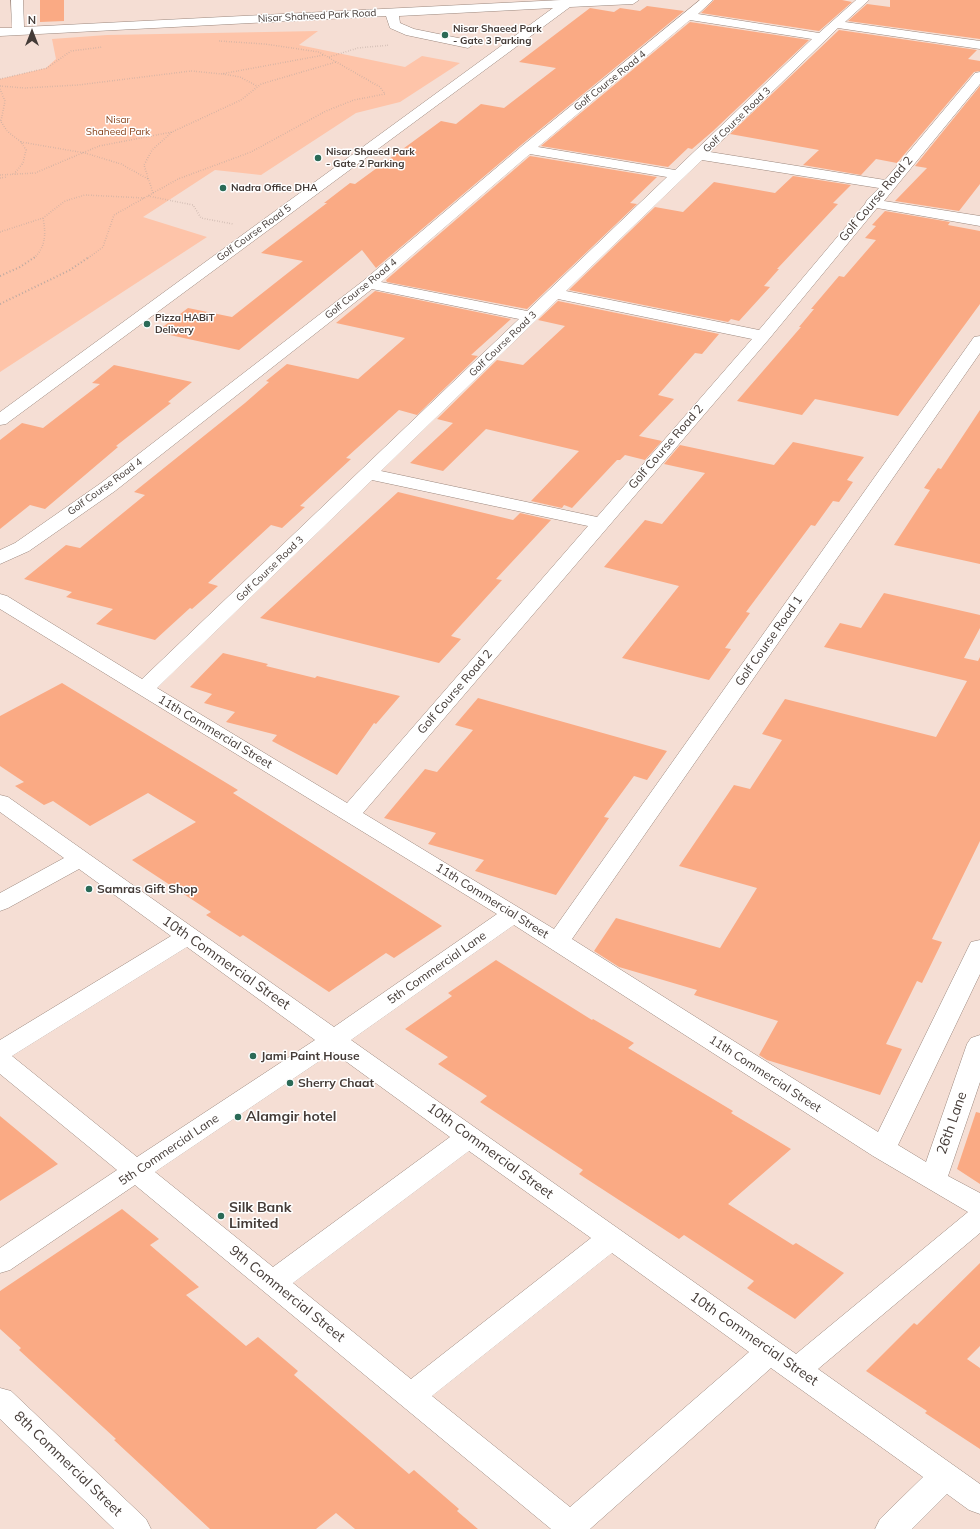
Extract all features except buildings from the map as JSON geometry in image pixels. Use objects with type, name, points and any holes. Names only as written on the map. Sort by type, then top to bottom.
[{"type":"street","points":[[17,0],[18,31]]},
{"type":"street","name":"Nisar Shaheed Park Road","points":[[0,32],[633,0]]},
{"type":"street","name":"Golf Course Road 4","points":[[0,558],[22,547],[108,486],[369,284],[527,149],[707,0]]},
{"type":"street","name":"Golf Course Road 3","points":[[144,690],[370,474],[678,175],[700,156],[821,37],[862,0]]},
{"type":"street","name":"Golf Course Road 5","points":[[0,420],[566,4]]},
{"type":"street","points":[[422,35],[467,8]]},
{"type":"street","points":[[392,12],[394,25],[410,32],[468,44]]},
{"type":"street","points":[[688,16],[821,37]]},
{"type":"street","points":[[836,24],[980,45]]},
{"type":"street","name":"Golf Course Road 2","points":[[350,814],[599,523],[763,336],[872,203],[980,76]]},
{"type":"street","points":[[527,149],[678,175]]},
{"type":"street","points":[[700,156],[888,185]]},
{"type":"street","points":[[872,203],[980,221]]},
{"type":"street","points":[[369,284],[531,317]]},
{"type":"street","points":[[556,294],[763,336]]},
{"type":"street","name":"Golf Course Road 1","points":[[558,941],[980,341]]},
{"type":"street","points":[[0,399],[28,399]]},
{"type":"street","points":[[370,474],[599,523]]},
{"type":"street","name":"11th Commercial Street","points":[[0,600],[144,690],[558,941],[883,1149],[933,1180],[980,1206]]},
{"type":"street","name":"10th Commercial Street","points":[[0,802],[980,1500]]},
{"type":"street","points":[[0,903],[80,859]]},
{"type":"street","name":"5th Commercial Lane","points":[[0,1262],[333,1040],[514,914]]},
{"type":"street","points":[[0,1052],[188,936]]},
{"type":"street","points":[[883,1149],[980,948]]},
{"type":"street","name":"26th Lane","points":[[933,1180],[980,1044]]},
{"type":"street","name":"9th Commercial Street","points":[[0,1060],[572,1528]]},
{"type":"street","points":[[273,1283],[469,1137]]},
{"type":"street","points":[[797,1370],[980,1217]]},
{"type":"street","points":[[411,1396],[611,1238]]},
{"type":"street","points":[[572,1528],[770,1351]]},
{"type":"street","name":"8th Commercial Street","points":[[0,1400],[135,1529]]},
{"type":"street","points":[[891,1529],[945,1476]]},
{"type":"path","points":[[328,58],[358,48],[413,42],[422,35]]},
{"type":"path","points":[[0,304],[70,270],[103,247],[114,215],[178,179],[251,152],[326,111],[354,100],[385,94],[380,87],[319,52],[265,44],[217,41]]},
{"type":"path","points":[[0,79],[46,68],[71,51],[109,46]]},
{"type":"path","points":[[220,74],[324,55]]},
{"type":"path","points":[[0,177],[35,173],[85,154],[99,146],[172,132],[241,100],[261,84],[336,62]]},
{"type":"path","points":[[0,86],[25,88],[78,85],[192,71],[240,77],[258,86]]},
{"type":"path","points":[[0,89],[5,95],[1,121],[6,131],[13,139],[20,142],[85,154],[121,164],[148,179]]},
{"type":"path","points":[[153,193],[144,165],[152,150],[172,132]]},
{"type":"path","points":[[13,175],[22,167],[26,157],[24,148],[20,142]]},
{"type":"path","points":[[0,232],[43,218],[65,201],[85,195],[145,198]]},
{"type":"path","points":[[148,196],[193,205],[201,218],[258,230]]},
{"type":"path","points":[[0,276],[16,270],[38,256],[46,240],[46,228],[43,218]]},
{"type":"green space","name":"Nisar Shaheed Park","points":[[318,31],[299,45],[405,67],[422,56],[460,63],[400,102],[356,113],[261,175],[215,170],[143,217],[207,237],[0,372],[0,79],[46,68],[56,59],[52,39],[107,35]]},
{"type":"place","name":"Nisar Shaeed Park - Gate 3 Parking","points":[[445,35]]},
{"type":"place","name":"Nisar Shaeed Park - Gate 2 Parking","points":[[318,158]]},
{"type":"place","name":"Nadra Office DHA","points":[[223,188]]},
{"type":"place","name":"Pizza HABiT Delivery","points":[[147,324]]},
{"type":"place","name":"Samras Gift Shop","points":[[89,889]]},
{"type":"place","name":"Jami Paint House","points":[[253,1056]]},
{"type":"place","name":"Sherry Chaat","points":[[290,1083]]},
{"type":"place","name":"Alamgir hotel","points":[[238,1117]]},
{"type":"place","name":"Silk Bank Limited","points":[[221,1216]]}]
